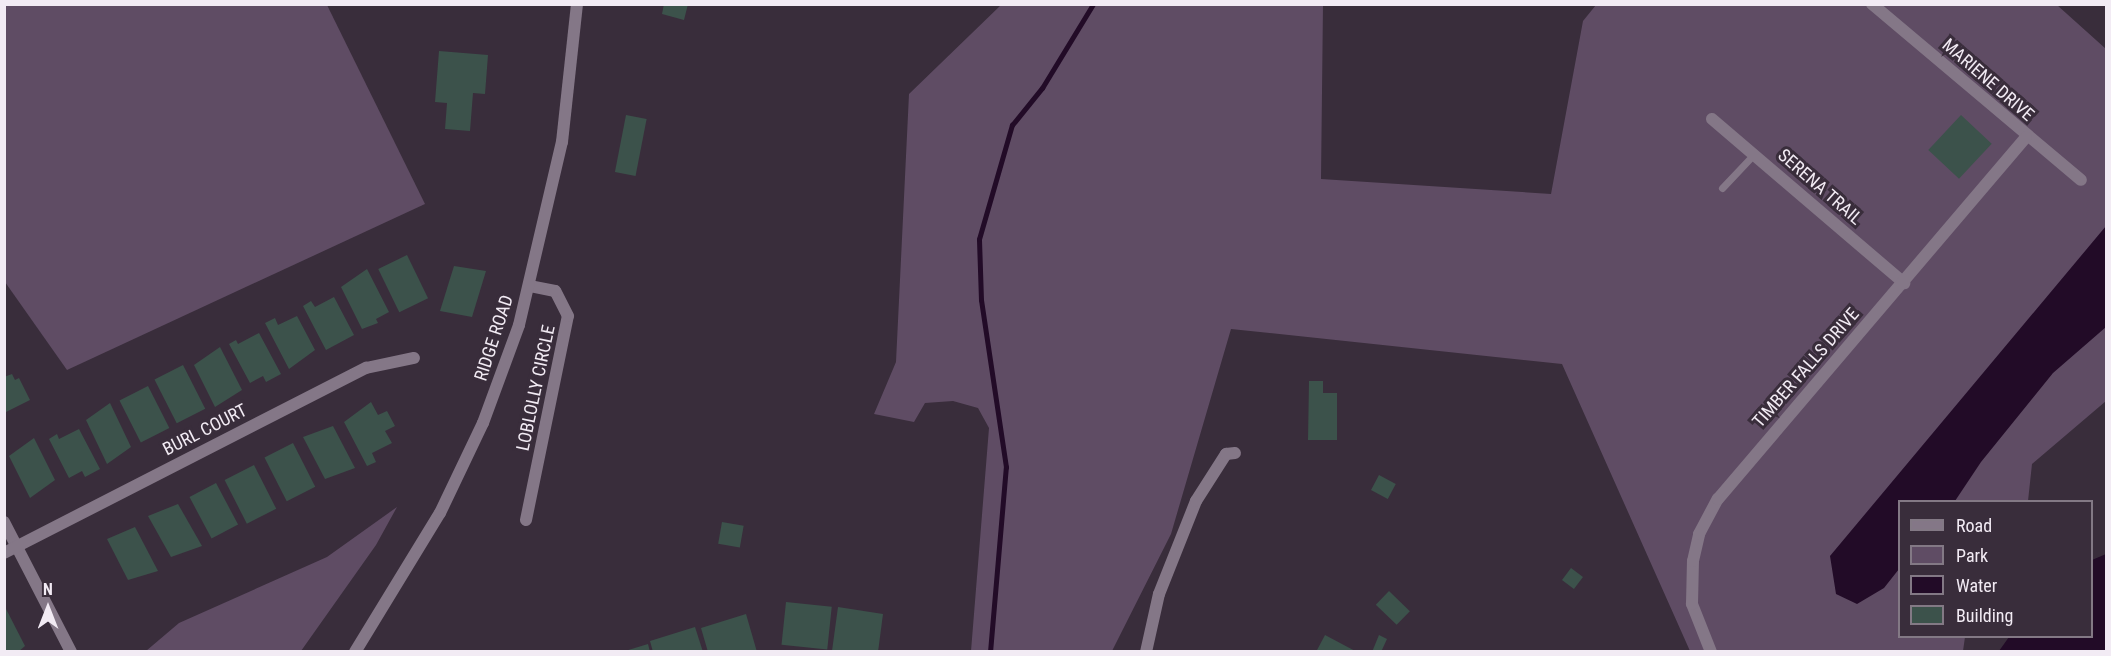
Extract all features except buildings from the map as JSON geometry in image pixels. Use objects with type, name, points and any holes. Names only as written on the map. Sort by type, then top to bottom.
[{"type":"street","name":"RIDGE ROAD","points":[[355,651],[415,558],[463,466],[501,378],[530,286],[562,142],[577,4]]},
{"type":"street","name":"MARIENE DRIVE","points":[[1872,4],[2026,137],[2081,180]]},
{"type":"street","name":"SERENA TRAIL","points":[[1712,119],[1904,283]]},
{"type":"street","name":"TIMBER FALLS DRIVE","points":[[1711,651],[1692,604],[1693,561],[1699,534],[1718,499],[2026,137]]},
{"type":"street","name":"LOBLOLLY CIRCLE","points":[[526,520],[568,315],[555,291],[530,286]]},
{"type":"street","name":"BURL COURT","points":[[4,553],[366,368],[414,358]]},
{"type":"street","points":[[1146,651],[1159,594],[1196,501],[1226,454],[1235,453]]},
{"type":"street","points":[[4,522],[71,651]]},
{"type":"lane","points":[[1722,188],[1754,154]]},
{"type":"green space","points":[[4,5],[327,5],[425,204],[67,370],[5,282]]},
{"type":"green space","points":[[1001,5],[1323,5],[1321,179],[1551,194],[1583,21],[1596,5],[2057,5],[2106,49],[2106,401],[2032,464],[2028,500],[1898,500],[1898,638],[1965,638],[1963,651],[1690,651],[1562,364],[1231,329],[1171,534],[1112,651],[971,651],[989,428],[978,408],[953,401],[925,403],[914,422],[874,414],[896,362],[909,94]]},
{"type":"green space","points":[[397,507],[376,545],[301,651],[146,651],[179,623],[327,557]]},
{"type":"water","points":[[2106,226],[2106,327],[2053,373],[1981,462],[1956,500],[1898,500],[1898,570],[1884,588],[1857,604],[1836,594],[1830,556]]},
{"type":"water","points":[[2106,554],[2106,651],[1999,651],[2008,638],[2093,638],[2093,560]]},
{"type":"waterway","points":[[990,652],[1006,467],[981,300],[979,239],[1012,125],[1042,88],[1093,4]]}]
